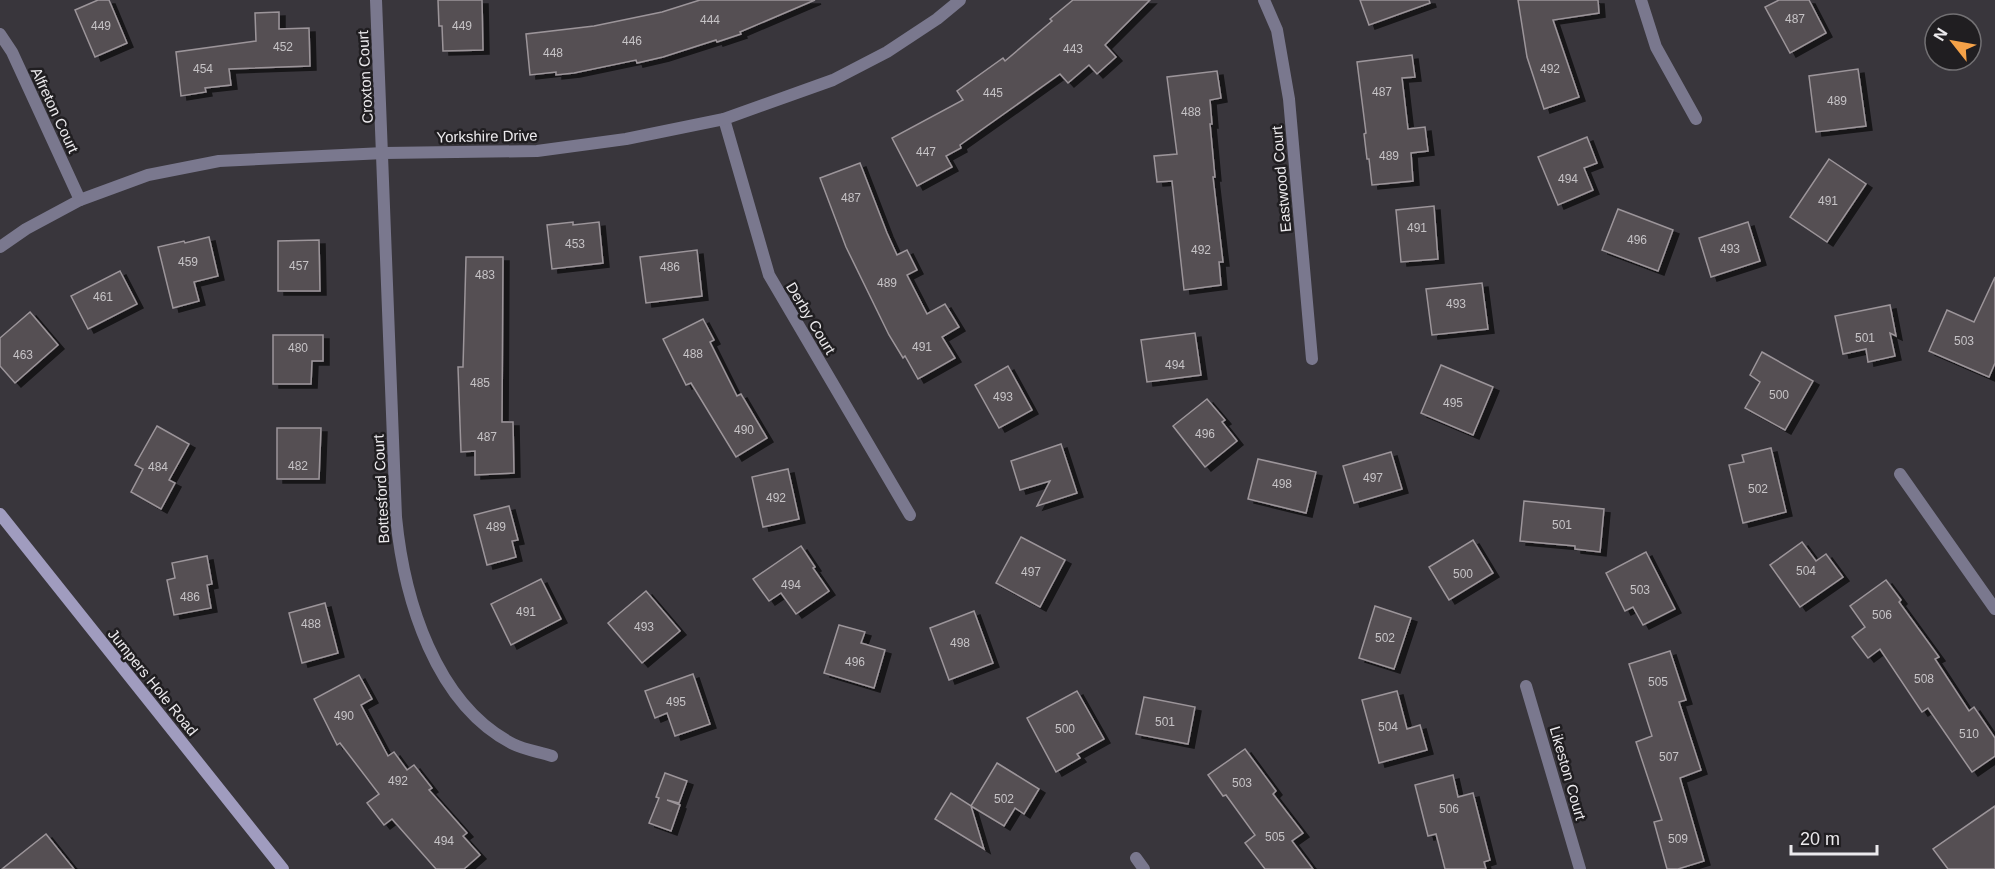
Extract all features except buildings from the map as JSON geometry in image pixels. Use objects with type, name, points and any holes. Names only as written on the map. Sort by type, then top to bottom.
[{"type":"main road","name":"Jumpers Hole Road","points":[[0,514],[283,869]]},
{"type":"street","name":"Croxton Court","points":[[376,0],[384,153]]},
{"type":"street","name":"Yorkshire Drive","points":[[0,247],[26,229],[80,200],[148,175],[219,161],[384,153],[537,151],[626,139],[724,119],[833,80],[887,52],[937,19],[960,0]]},
{"type":"street","name":"Eastwood Court","points":[[1264,0],[1276,30],[1289,99],[1312,358]]},
{"type":"street","points":[[1641,0],[1656,47],[1696,119]]},
{"type":"street","name":"Alfreton Court","points":[[0,34],[12,52],[80,200]]},
{"type":"street","name":"Derby Court","points":[[724,119],[769,275],[910,515]]},
{"type":"street","name":"Bottesford Court","points":[[384,153],[396,517],[398,542],[406,579],[417,617],[433,656],[456,695],[474,717],[514,744],[552,756]]},
{"type":"street","points":[[1900,474],[1995,609]]},
{"type":"street","name":"Likeston Court","points":[[1526,686],[1580,869]]},
{"type":"street","points":[[1136,858],[1144,869]]}]
